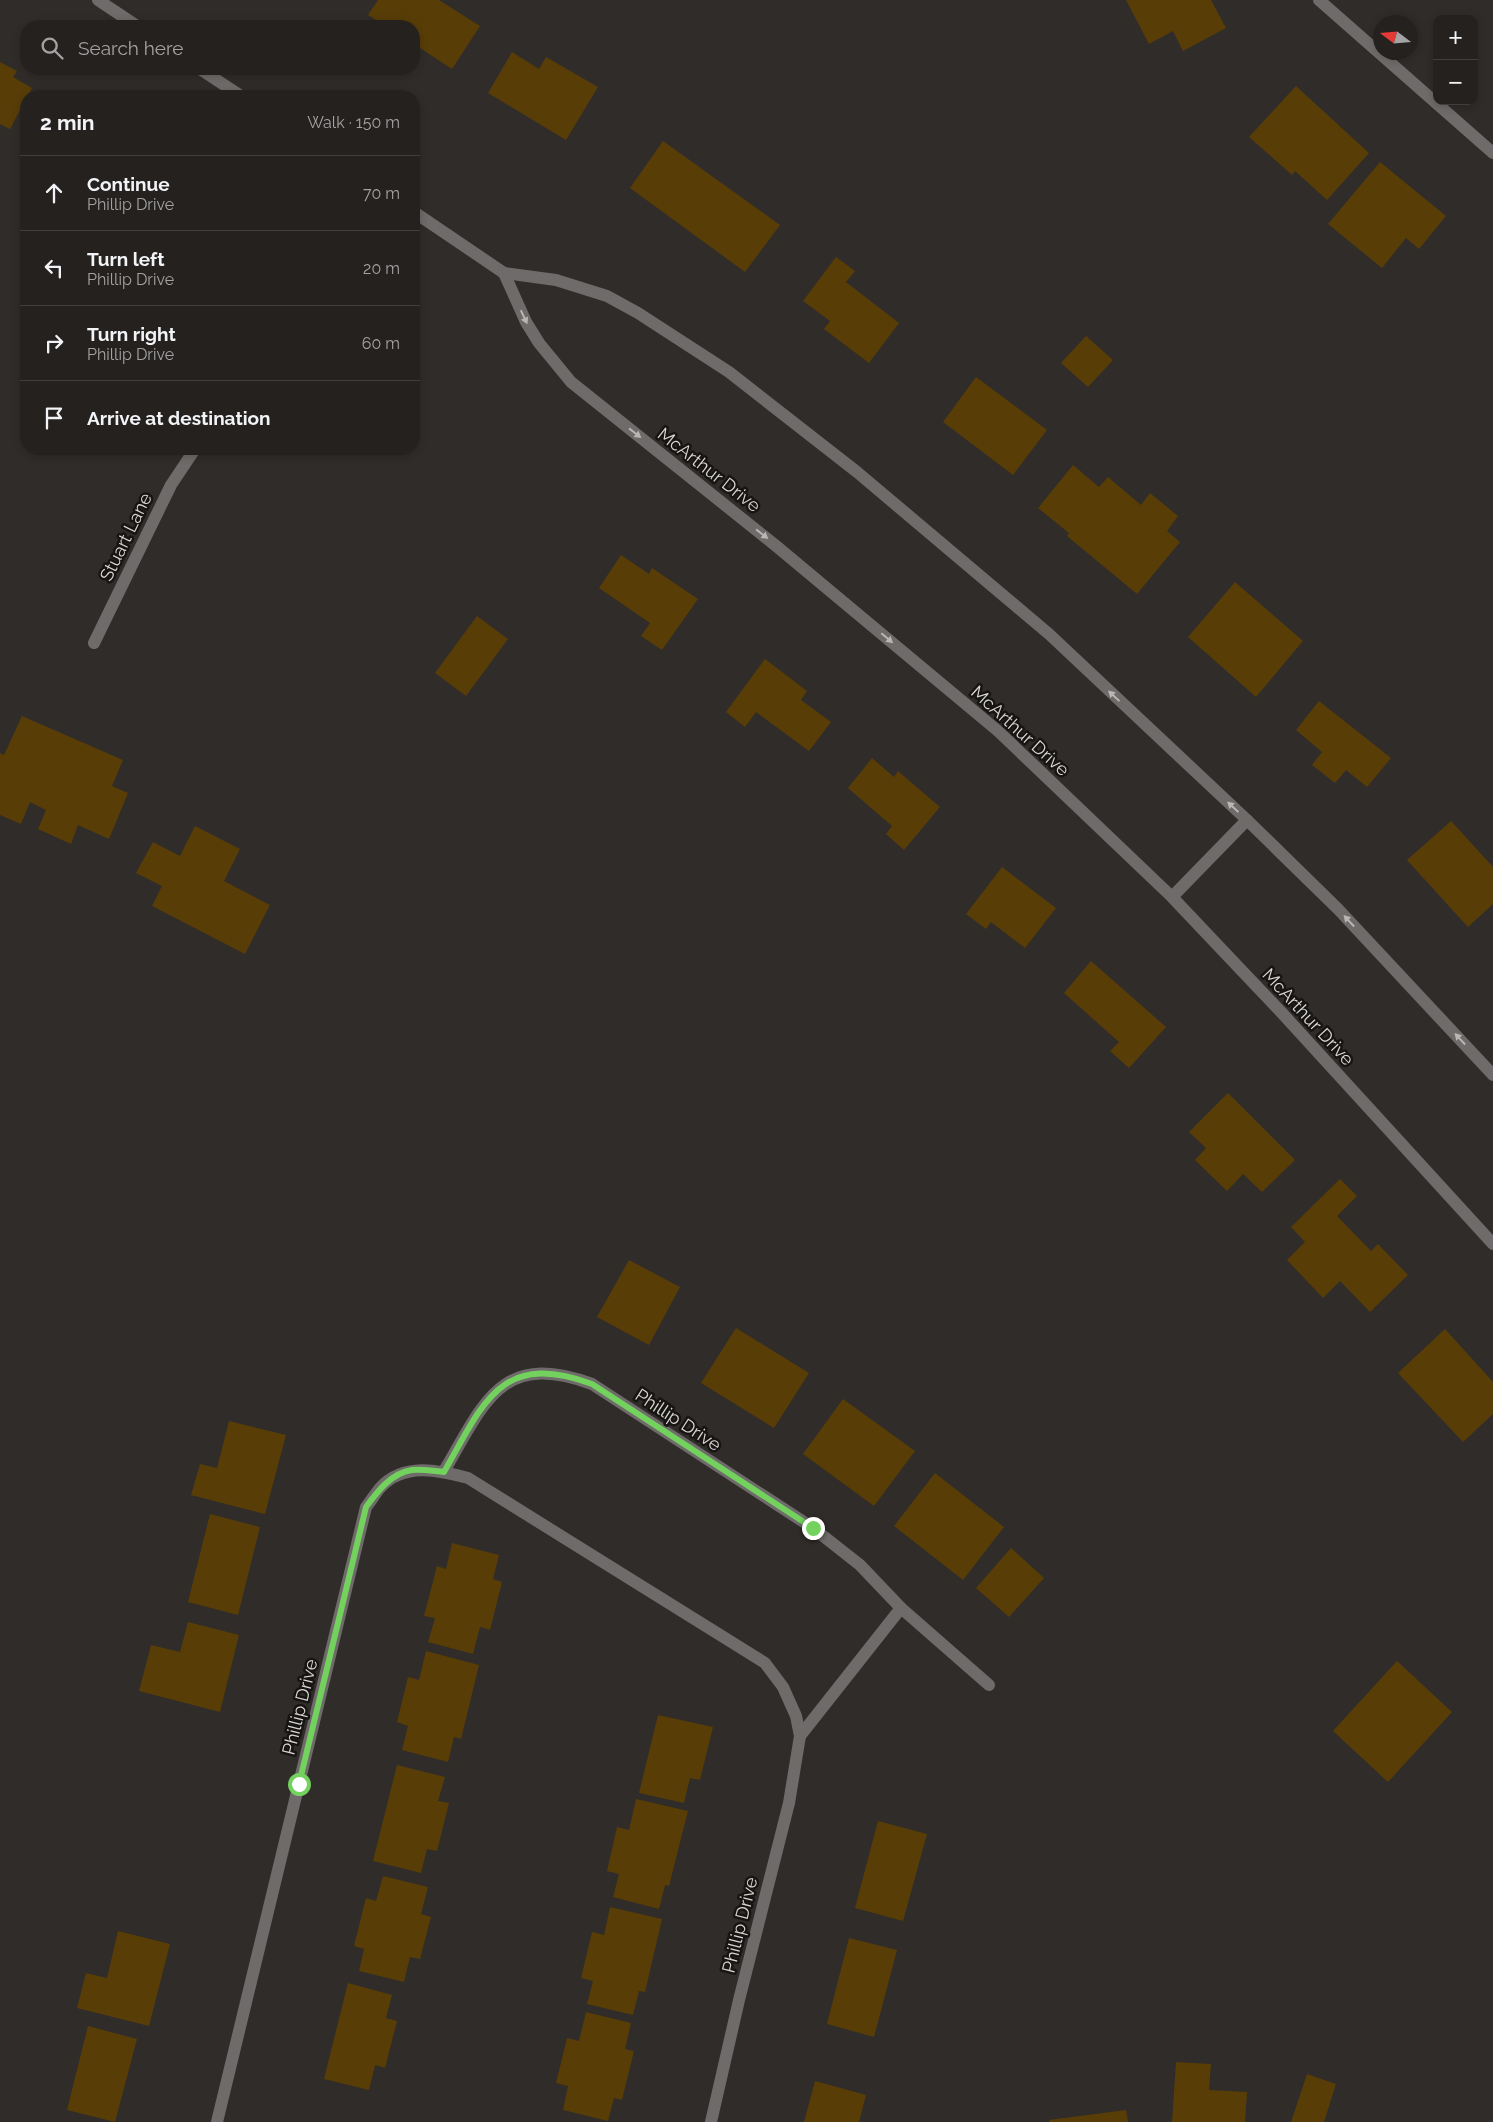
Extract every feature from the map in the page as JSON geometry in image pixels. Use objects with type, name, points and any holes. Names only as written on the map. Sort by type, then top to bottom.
[{"type":"street","points":[[98,0],[128,20]]},
{"type":"street","points":[[1318,0],[1493,154]]},
{"type":"street","points":[[209,75],[233,90]]},
{"type":"street","points":[[420,216],[504,273],[556,280],[607,296],[638,313],[729,372],[857,472],[1049,634],[1246,820],[1338,909],[1493,1075]]},
{"type":"street","name":"McArthur Drive","points":[[504,273],[526,322],[539,344],[571,382],[775,545],[998,731],[1172,897],[1282,1013],[1493,1244]]},
{"type":"street","name":"Stuart Lane","points":[[94,644],[171,485],[191,455]]},
{"type":"street","points":[[1172,897],[1246,820]]},
{"type":"street","name":"Phillip Drive","points":[[444,1472],[480,1410],[497,1389],[522,1375],[534,1373],[570,1376],[592,1384],[813,1528],[860,1565],[901,1608],[989,1685]]},
{"type":"street","name":"Phillip Drive","points":[[217,2122],[366,1507],[381,1487],[394,1477],[410,1470],[444,1472],[468,1478],[765,1663],[783,1687],[796,1716],[800,1736],[789,1803],[739,2000],[711,2122]]},
{"type":"street","name":"Phillip Drive","points":[[800,1736],[901,1608]]},
{"type":"building","points":[[378,0],[439,0],[480,26],[452,69],[420,48],[420,20],[376,20],[368,15]]},
{"type":"building","points":[[1126,0],[1211,0],[1226,28],[1183,51],[1173,31],[1149,44]]},
{"type":"building","points":[[512,52],[539,69],[546,57],[598,87],[566,140],[488,93]]},
{"type":"building","points":[[0,62],[17,71],[13,77],[32,88],[31,90],[20,90],[20,110],[10,129],[0,124]]},
{"type":"building","points":[[1296,86],[1369,153],[1327,200],[1295,171],[1292,175],[1249,137]]},
{"type":"building","points":[[663,141],[780,225],[745,272],[630,188]]},
{"type":"building","points":[[1380,162],[1446,216],[1419,249],[1406,238],[1382,268],[1328,224]]},
{"type":"building","points":[[836,257],[855,271],[846,282],[899,323],[869,363],[824,329],[830,321],[803,301]]},
{"type":"building","points":[[1086,336],[1113,360],[1088,387],[1061,363]]},
{"type":"building","points":[[976,377],[1047,430],[1013,475],[943,422]]},
{"type":"building","points":[[1073,465],[1099,487],[1108,477],[1141,505],[1150,493],[1178,516],[1167,531],[1180,542],[1137,594],[1067,536],[1069,533],[1038,508]]},
{"type":"building","points":[[621,555],[649,574],[652,568],[698,599],[662,650],[641,636],[650,623],[599,588]]},
{"type":"building","points":[[1235,582],[1303,641],[1256,697],[1188,637]]},
{"type":"building","points":[[477,616],[508,639],[466,696],[435,673]]},
{"type":"building","points":[[765,659],[807,691],[801,700],[831,722],[809,751],[756,712],[745,727],[726,712]]},
{"type":"building","points":[[1319,701],[1391,758],[1367,787],[1346,770],[1335,783],[1312,765],[1322,752],[1296,730]]},
{"type":"building","points":[[22,716],[123,760],[112,786],[128,793],[109,839],[78,825],[71,844],[38,829],[46,810],[30,802],[21,824],[0,815],[0,753],[4,755]]},
{"type":"building","points":[[872,758],[894,777],[898,771],[940,807],[904,850],[886,834],[892,826],[848,788]]},
{"type":"building","points":[[1451,821],[1493,867],[1493,904],[1468,927],[1407,860]]},
{"type":"building","points":[[195,826],[240,849],[224,881],[270,905],[245,954],[152,906],[162,886],[136,873],[153,842],[180,856]]},
{"type":"building","points":[[1002,867],[1056,908],[1025,948],[991,922],[986,929],[966,914]]},
{"type":"building","points":[[1091,961],[1166,1027],[1129,1068],[1110,1051],[1119,1042],[1064,993]]},
{"type":"building","points":[[1228,1093],[1295,1160],[1262,1192],[1243,1174],[1227,1191],[1195,1160],[1206,1148],[1189,1132]]},
{"type":"building","points":[[1340,1179],[1357,1196],[1337,1216],[1371,1251],[1378,1244],[1408,1275],[1370,1312],[1340,1281],[1323,1298],[1287,1260],[1305,1242],[1291,1227]]},
{"type":"building","points":[[629,1260],[680,1287],[649,1345],[597,1317]]},
{"type":"building","points":[[736,1328],[809,1373],[774,1428],[701,1383]]},
{"type":"building","points":[[1445,1329],[1493,1382],[1493,1414],[1463,1442],[1398,1373]]},
{"type":"building","points":[[843,1399],[915,1451],[874,1506],[803,1454]]},
{"type":"building","points":[[229,1421],[286,1435],[265,1514],[191,1495],[200,1464],[217,1468]]},
{"type":"building","points":[[935,1473],[1004,1527],[963,1580],[894,1526]]},
{"type":"building","points":[[210,1514],[260,1527],[238,1615],[188,1602]]},
{"type":"building","points":[[452,1543],[499,1555],[493,1579],[502,1582],[490,1630],[480,1627],[473,1654],[428,1642],[435,1618],[424,1616],[437,1566],[446,1569]]},
{"type":"building","points":[[1011,1548],[1044,1578],[1009,1617],[976,1588]]},
{"type":"building","points":[[188,1622],[239,1635],[220,1712],[139,1691],[151,1645],[180,1652]]},
{"type":"building","points":[[426,1651],[479,1665],[461,1739],[454,1737],[448,1762],[402,1750],[408,1726],[397,1722],[408,1677],[419,1680]]},
{"type":"building","points":[[1397,1661],[1452,1712],[1388,1782],[1333,1731]]},
{"type":"building","points":[[658,1715],[713,1727],[700,1780],[690,1778],[684,1803],[639,1793]]},
{"type":"building","points":[[397,1765],[445,1777],[438,1801],[449,1803],[437,1851],[427,1849],[421,1873],[373,1861]]},
{"type":"building","points":[[636,1799],[688,1811],[669,1886],[665,1885],[659,1909],[613,1897],[619,1874],[607,1871],[617,1827],[629,1830]]},
{"type":"building","points":[[878,1821],[927,1834],[903,1921],[855,1908]]},
{"type":"building","points":[[383,1876],[428,1887],[421,1914],[431,1917],[420,1959],[410,1957],[404,1982],[359,1971],[364,1949],[354,1946],[366,1898],[376,1901]]},
{"type":"building","points":[[610,1907],[662,1919],[645,1992],[639,1991],[633,2015],[587,2004],[593,1981],[581,1978],[592,1932],[604,1935]]},
{"type":"building","points":[[118,1931],[170,1944],[149,2026],[77,2008],[86,1973],[107,1978]]},
{"type":"building","points":[[849,1938],[897,1950],[874,2037],[827,2024]]},
{"type":"building","points":[[348,1983],[392,1995],[386,2018],[397,2021],[385,2068],[375,2065],[369,2090],[324,2079]]},
{"type":"building","points":[[586,2012],[631,2023],[625,2049],[634,2051],[622,2100],[614,2098],[608,2121],[563,2110],[568,2086],[556,2083],[567,2038],[579,2041]]},
{"type":"building","points":[[88,2026],[137,2039],[115,2122],[67,2110]]},
{"type":"building","points":[[1176,2062],[1211,2064],[1209,2090],[1247,2092],[1245,2122],[1172,2122]]},
{"type":"building","points":[[1307,2074],[1336,2084],[1324,2122],[1291,2122]]},
{"type":"building","points":[[815,2081],[866,2095],[859,2122],[804,2122]]},
{"type":"building","points":[[1126,2110],[1128,2122],[1050,2122],[1049,2120]]},
{"type":"route","points":[[299,1784],[366,1507],[381,1487],[394,1477],[410,1470],[444,1472],[480,1410],[497,1389],[522,1375],[534,1373],[570,1376],[592,1384],[813,1528]]}]
